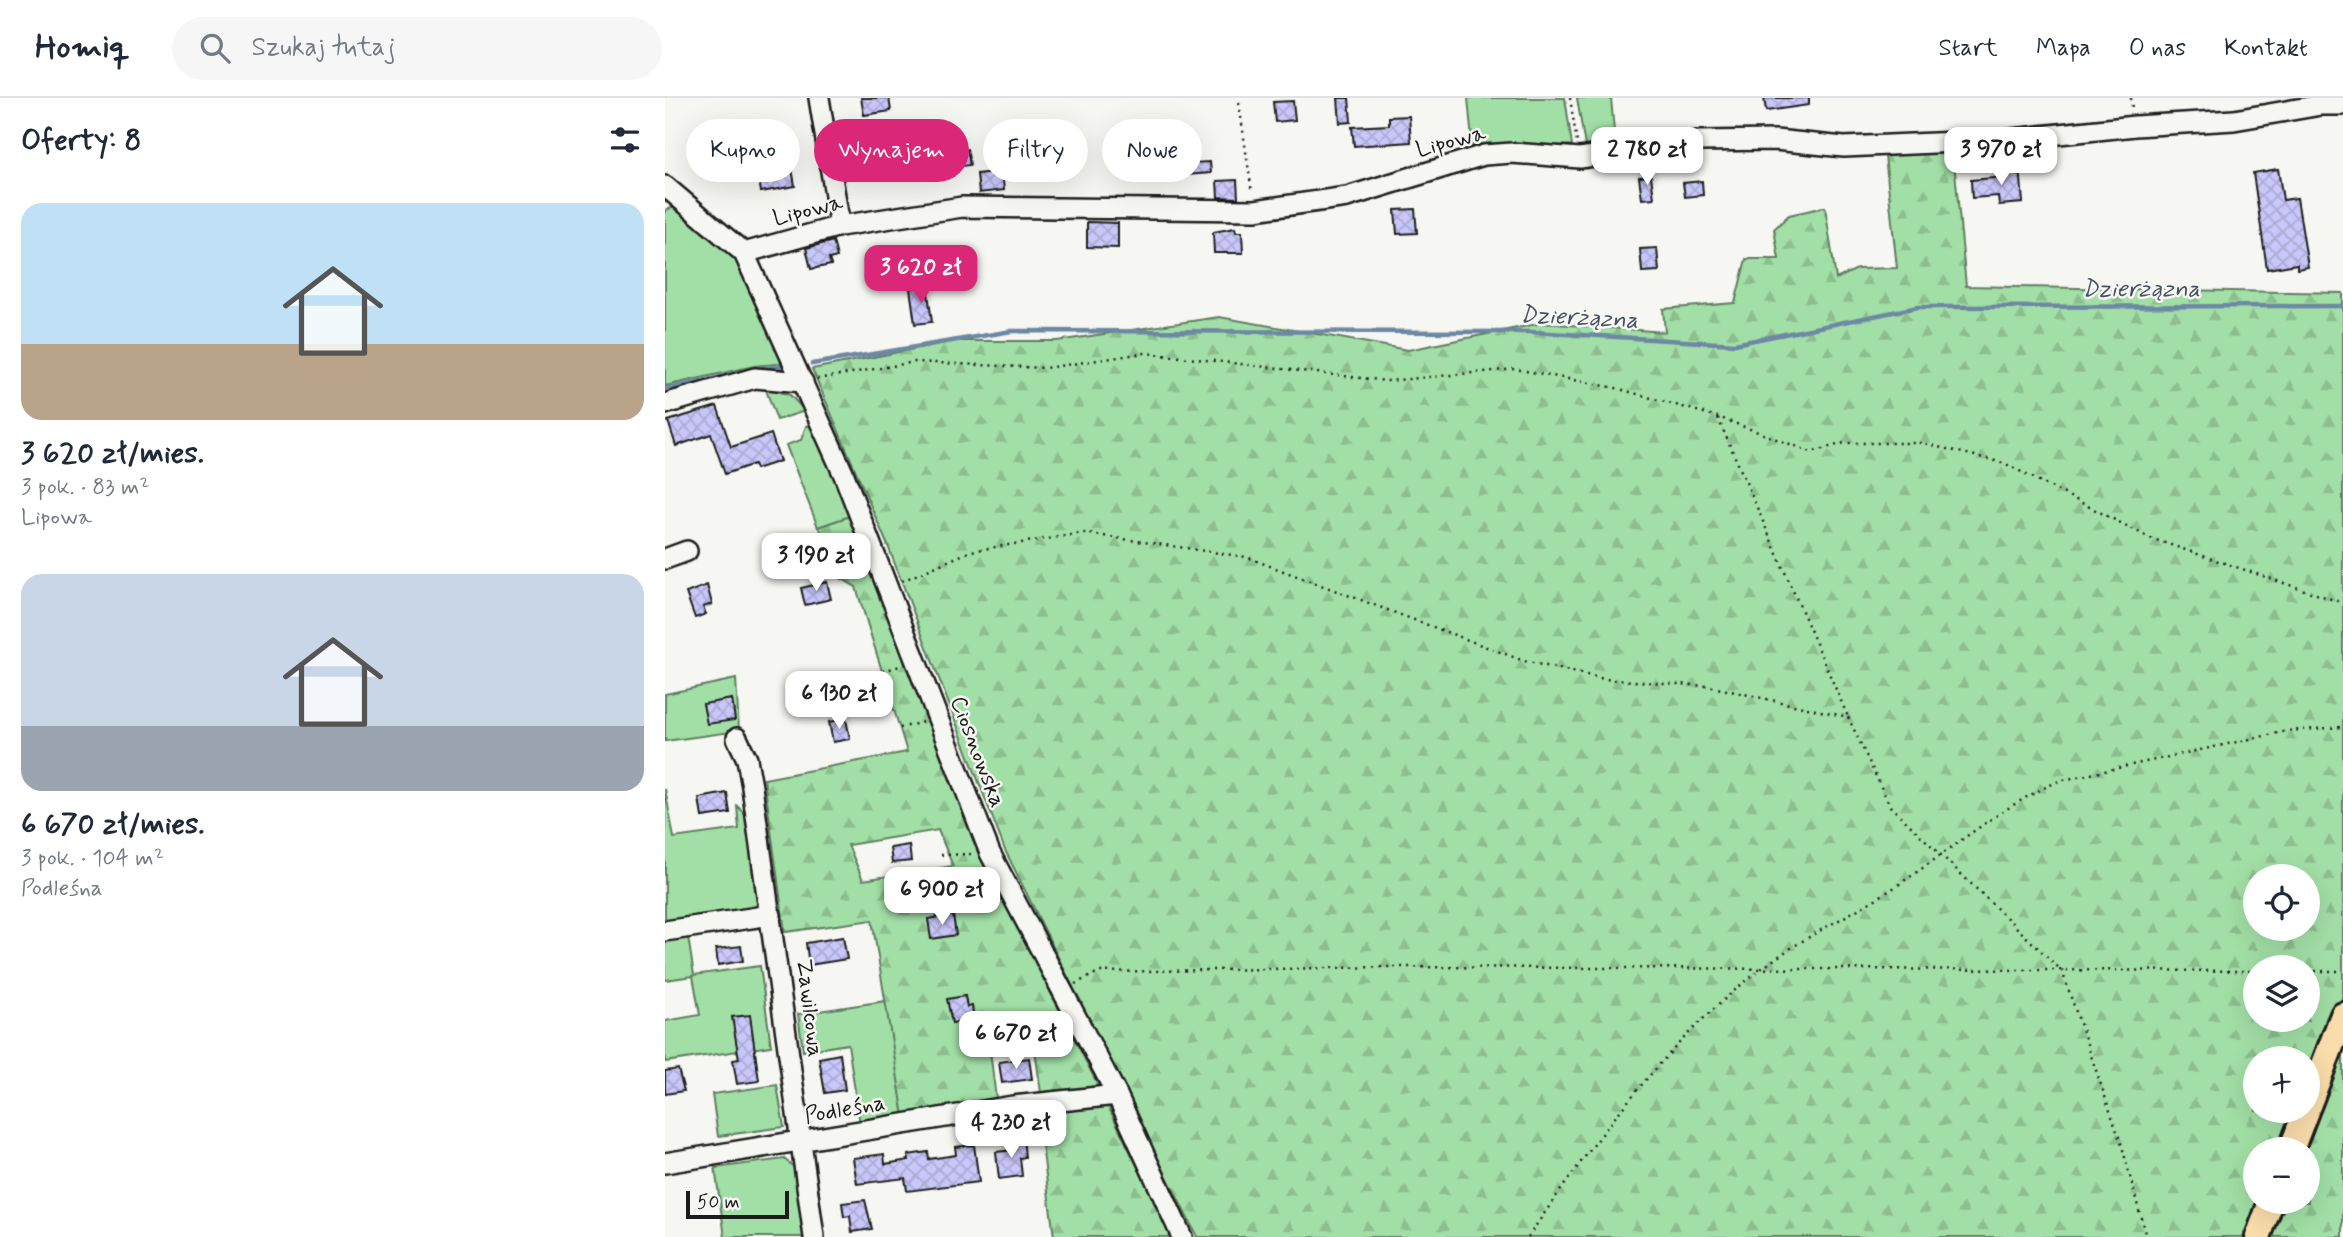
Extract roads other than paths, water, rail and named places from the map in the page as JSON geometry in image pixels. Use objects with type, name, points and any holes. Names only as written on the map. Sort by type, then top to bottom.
[{"type":"main road","points":[[2320,1075],[2343,1015]]},
{"type":"main road","points":[[2258,1237],[2267,1214]]},
{"type":"street","points":[[819,98],[840,226]]},
{"type":"street","name":"Lipowa","points":[[744,253],[840,226],[962,206],[1255,210],[1347,197],[1484,155],[1513,153],[1580,158],[1699,141],[1775,140],[1844,147],[2002,140],[2135,126],[2234,120],[2321,105],[2343,105]]},
{"type":"street","name":"Ciosnowska","points":[[665,186],[744,253],[803,382],[890,586],[936,718],[990,853],[1117,1095],[1182,1237]]},
{"type":"street","points":[[665,404],[755,378],[803,382]]},
{"type":"street","points":[[665,559],[687,551]]},
{"type":"street","name":"Zawilcowa","points":[[737,738],[747,759],[752,786],[814,1237]]},
{"type":"street","points":[[665,931],[771,915]]},
{"type":"street","name":"Podleśna","points":[[665,1163],[1013,1106],[1117,1095]]},
{"type":"waterway","name":"Dzierżązna","points":[[812,364],[1012,331],[1532,332],[1735,344],[1918,307],[2343,306]]},
{"type":"waterway","name":"Dzierżązna","points":[[754,369],[785,366]]},
{"type":"waterway","name":"Dzierżązna","points":[[665,389],[739,373]]}]
